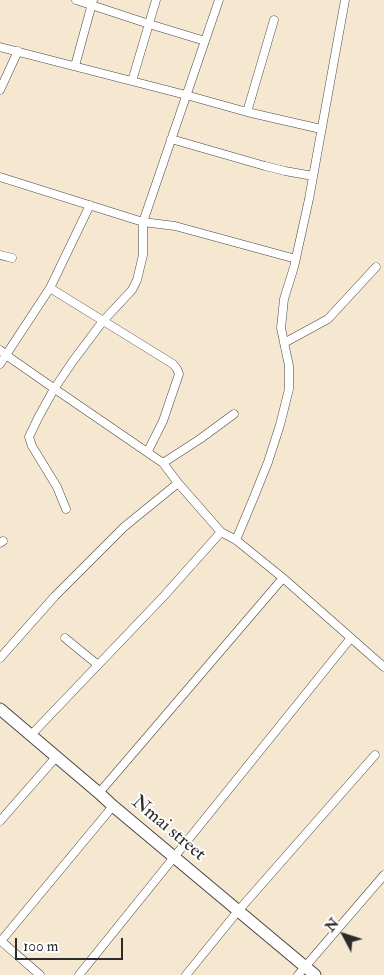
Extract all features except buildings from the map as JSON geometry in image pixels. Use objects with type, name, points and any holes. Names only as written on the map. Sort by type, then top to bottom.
[{"type":"street","points":[[76,0],[92,3],[149,24],[205,41]]},
{"type":"street","points":[[132,81],[156,0]]},
{"type":"street","points":[[66,510],[57,487],[32,446],[30,437],[54,388],[103,321],[132,290],[137,280],[143,255],[143,222],[219,0]]},
{"type":"street","points":[[236,540],[268,462],[289,389],[289,366],[281,328],[284,299],[296,259],[313,176],[345,0]]},
{"type":"street","points":[[75,66],[92,3]]},
{"type":"street","points":[[247,112],[274,20]]},
{"type":"street","points":[[0,47],[321,130]]},
{"type":"street","points":[[0,90],[18,51]]},
{"type":"street","points":[[171,139],[272,168],[313,176]]},
{"type":"street","points":[[0,177],[143,222],[175,226],[296,259]]},
{"type":"street","points":[[0,364],[3,353],[50,288],[90,205]]},
{"type":"street","points":[[0,255],[12,258]]},
{"type":"street","points":[[284,343],[328,319],[376,267]]},
{"type":"street","points":[[50,288],[177,368],[179,374],[163,421],[148,451]]},
{"type":"street","points":[[3,353],[163,463],[221,532],[236,540],[283,578],[384,668]]},
{"type":"street","points":[[163,463],[234,414]]},
{"type":"street","points":[[0,658],[55,596],[124,527],[178,483]]},
{"type":"street","points":[[32,735],[163,597],[221,532]]},
{"type":"street","points":[[100,793],[283,578]]},
{"type":"street","points":[[65,638],[98,665]]},
{"type":"street","points":[[79,975],[350,639]]},
{"type":"street","name":"Nmai street","points":[[0,709],[238,911],[302,971],[315,975]]},
{"type":"street","points":[[186,975],[238,911],[375,755]]},
{"type":"street","points":[[0,822],[57,756]]},
{"type":"street","points":[[40,975],[0,940],[112,806]]},
{"type":"street","points":[[302,971],[384,875]]}]
